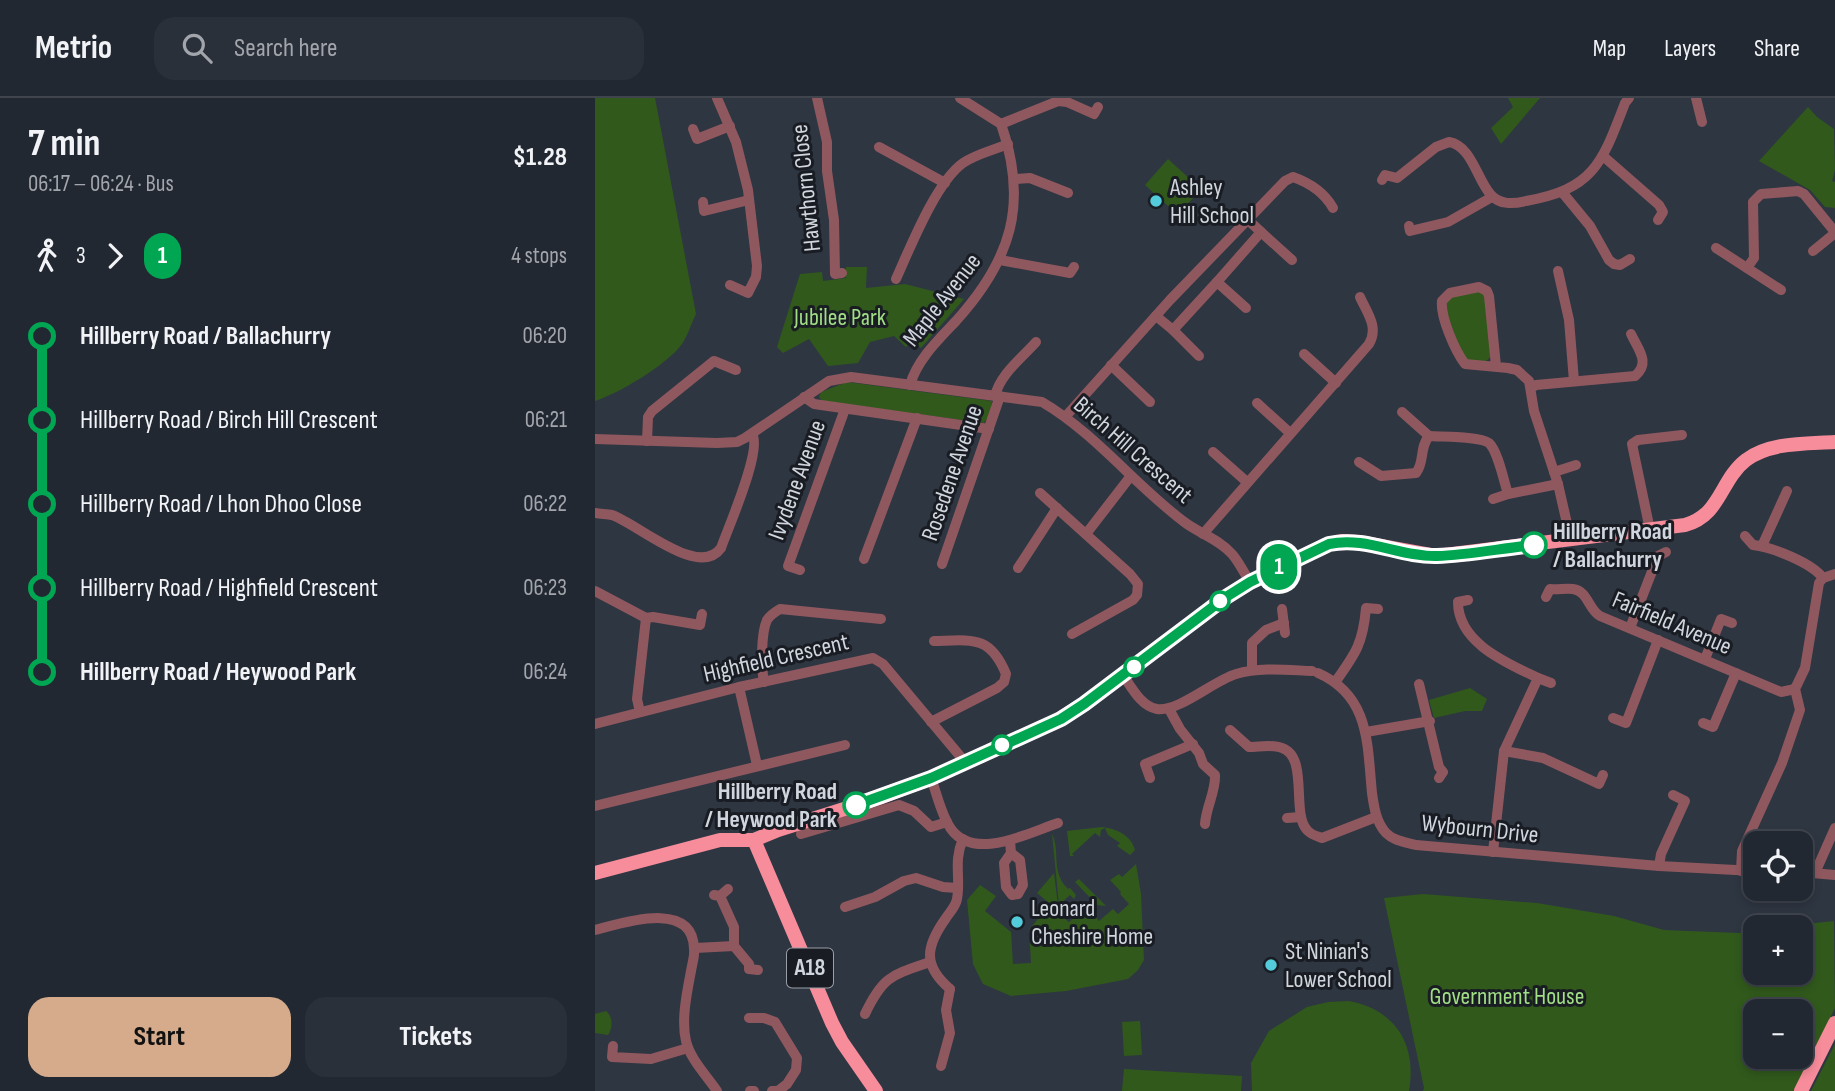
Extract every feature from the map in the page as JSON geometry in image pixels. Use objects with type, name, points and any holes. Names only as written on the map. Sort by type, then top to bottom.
[{"type":"highway","points":[[595,873],[708,843],[730,839],[754,840],[931,778],[1061,719],[1123,676],[1203,613],[1250,582],[1316,548],[1342,541],[1359,542],[1436,556],[1571,541],[1698,522],[1708,513],[1738,468],[1749,458],[1769,449],[1835,442]]},
{"type":"highway","name":"A18","points":[[754,840],[832,1023],[876,1091]]},
{"type":"highway","points":[[1801,1091],[1835,1023]]},
{"type":"street","points":[[717,98],[736,142],[749,200],[757,266],[752,295],[730,285]]},
{"type":"street","name":"Hawthorn Close","points":[[817,98],[827,142],[827,171],[834,220],[834,274]]},
{"type":"street","points":[[960,98],[1001,124],[1062,101],[1094,114]]},
{"type":"street","points":[[1382,174],[1397,177],[1436,147],[1454,142],[1463,148],[1493,197],[1503,203],[1513,204],[1558,193],[1580,184],[1595,169],[1629,98]]},
{"type":"street","points":[[1696,98],[1702,122]]},
{"type":"street","name":"Maple Avenue","points":[[910,385],[914,369],[978,296],[1000,260],[1010,236],[1015,179],[1001,124]]},
{"type":"street","points":[[697,138],[730,126]]},
{"type":"street","points":[[896,279],[896,266],[945,183],[964,163],[1008,144]]},
{"type":"street","points":[[883,153],[945,183]]},
{"type":"street","points":[[1603,156],[1659,205],[1663,212],[1658,220]]},
{"type":"street","points":[[1066,416],[1156,316],[1285,181],[1293,177],[1321,192],[1333,208]]},
{"type":"street","points":[[1015,179],[1030,178],[1068,193]]},
{"type":"street","points":[[1747,268],[1753,258],[1753,202],[1761,194],[1798,191],[1804,194],[1835,233],[1812,250]]},
{"type":"street","points":[[1558,193],[1590,226],[1609,260],[1619,265],[1630,259]]},
{"type":"street","points":[[1409,226],[1410,231],[1448,222],[1493,197]]},
{"type":"street","points":[[704,210],[749,200]]},
{"type":"street","points":[[1247,219],[1292,260]]},
{"type":"street","points":[[1173,331],[1261,232]]},
{"type":"street","points":[[1716,248],[1781,290]]},
{"type":"street","points":[[1000,260],[1069,274]]},
{"type":"street","points":[[1563,274],[1574,381]]},
{"type":"street","points":[[1217,282],[1246,308]]},
{"type":"street","points":[[1496,366],[1487,291],[1479,287],[1450,293],[1444,297],[1441,305],[1458,355],[1465,364],[1517,370],[1529,381],[1534,411],[1558,484],[1571,541]]},
{"type":"street","points":[[1203,534],[1374,336],[1373,326],[1360,297]]},
{"type":"street","points":[[1156,316],[1199,356]]},
{"type":"street","points":[[1531,388],[1536,385],[1635,376],[1643,370],[1644,362],[1631,334]]},
{"type":"street","name":"Rosedene Avenue","points":[[942,564],[989,429],[999,384],[1036,342]]},
{"type":"street","points":[[1304,354],[1336,383]]},
{"type":"street","points":[[647,441],[648,417],[652,411],[709,359],[736,370]]},
{"type":"street","points":[[1111,365],[1150,402]]},
{"type":"street","name":"Birch Hill Crescent","points":[[595,439],[737,442],[829,381],[851,377],[1042,402],[1066,416],[1130,477],[1184,523],[1224,546],[1234,556],[1250,582]]},
{"type":"street","points":[[804,397],[814,404],[989,429]]},
{"type":"street","points":[[1257,403],[1290,433]]},
{"type":"street","name":"Ivydene Avenue","points":[[788,566],[845,409]]},
{"type":"street","points":[[1402,412],[1429,436],[1489,443],[1495,451],[1508,494]]},
{"type":"street","points":[[864,559],[917,418]]},
{"type":"street","points":[[595,513],[611,515],[687,555],[706,559],[716,555],[753,462],[756,443],[752,434]]},
{"type":"street","points":[[1650,530],[1632,444],[1639,440],[1682,435]]},
{"type":"street","points":[[1359,462],[1381,476],[1416,473],[1419,470],[1423,443],[1429,436]]},
{"type":"street","points":[[1213,452],[1247,482]]},
{"type":"street","points":[[1554,472],[1576,464]]},
{"type":"street","points":[[1086,534],[1130,477]]},
{"type":"street","points":[[1493,499],[1558,484]]},
{"type":"street","points":[[1762,546],[1787,491]]},
{"type":"street","points":[[1040,493],[1136,580],[1139,589],[1133,600],[1072,634]]},
{"type":"street","points":[[1018,568],[1057,508]]},
{"type":"street","points":[[1745,536],[1753,545],[1762,546],[1814,568],[1823,578]]},
{"type":"street","points":[[1630,628],[1658,556],[1666,552]]},
{"type":"street","name":"Ivydene Avenue","points":[[777,562],[800,570]]},
{"type":"street","points":[[1741,871],[1742,851],[1793,736],[1800,710],[1795,688],[1805,668],[1817,591],[1823,578],[1835,574]]},
{"type":"street","name":"Fairfield Avenue","points":[[1546,597],[1550,589],[1578,590],[1596,614],[1781,692],[1795,688]]},
{"type":"street","points":[[595,591],[646,618],[700,625]]},
{"type":"street","points":[[1468,600],[1458,602],[1461,618],[1485,651],[1551,683]]},
{"type":"street","points":[[1353,607],[1378,609]]},
{"type":"street","points":[[1336,681],[1354,656],[1364,634],[1366,608]]},
{"type":"street","points":[[764,682],[762,665],[767,621],[780,609],[881,619]]},
{"type":"street","points":[[1252,670],[1252,643],[1256,637],[1285,628],[1282,610]]},
{"type":"street","points":[[639,712],[637,699],[646,618]]},
{"type":"street","points":[[1705,659],[1722,619]]},
{"type":"street","points":[[1613,718],[1630,725],[1658,640]]},
{"type":"street","points":[[931,722],[997,688],[1004,682],[1006,674],[994,652],[983,642],[935,641]]},
{"type":"street","name":"Highfield Crescent","points":[[595,724],[739,687],[873,659],[883,664],[965,762]]},
{"type":"street","points":[[1123,676],[1143,702],[1155,708],[1169,709],[1216,682],[1252,670],[1315,672],[1336,681],[1359,711],[1366,732],[1376,817],[1322,838],[1311,834],[1305,828],[1301,817],[1296,767],[1286,749],[1278,746],[1249,747],[1230,730]]},
{"type":"street","points":[[1713,727],[1735,673]]},
{"type":"street","points":[[1493,852],[1504,751],[1538,678]]},
{"type":"street","points":[[1419,684],[1439,767],[1443,772],[1439,778]]},
{"type":"street","points":[[739,687],[757,765]]},
{"type":"street","points":[[1169,709],[1203,764],[1215,775],[1215,786],[1208,802],[1205,824]]},
{"type":"street","points":[[1366,732],[1430,721]]},
{"type":"street","points":[[1150,778],[1145,764],[1193,744]]},
{"type":"street","points":[[595,806],[845,745]]},
{"type":"street","points":[[1504,751],[1543,758],[1599,784],[1603,775]]},
{"type":"street","points":[[931,778],[947,822],[963,839],[979,843],[1010,841],[1059,823]]},
{"type":"street","points":[[1659,866],[1661,855],[1688,802],[1673,795]]},
{"type":"street","points":[[801,834],[814,836],[899,805],[914,811],[931,827],[947,822]]},
{"type":"street","points":[[1287,818],[1301,817]]},
{"type":"street","name":"Wybourn Drive","points":[[1376,817],[1386,832],[1397,840],[1416,845],[1741,871]]},
{"type":"street","points":[[1835,828],[1815,873],[1835,875]]},
{"type":"street","points":[[941,1066],[950,1033],[946,1010],[952,988],[937,978],[930,962],[930,945],[955,905],[957,859],[963,839]]},
{"type":"street","points":[[1010,841],[1011,853]]},
{"type":"street","points":[[845,906],[875,897],[916,877],[934,885],[957,888]]},
{"type":"street","points":[[721,893],[734,927],[734,946],[751,970]]},
{"type":"street","points":[[595,930],[652,918],[671,919],[682,923],[689,932],[695,948],[686,1003],[685,1033],[688,1048],[717,1091]]},
{"type":"street","points":[[695,948],[734,946]]},
{"type":"street","points":[[865,1014],[875,993],[884,982],[930,962]]},
{"type":"street","points":[[749,1018],[764,1018],[775,1022],[797,1058],[796,1070],[787,1084],[778,1091],[772,1091]]},
{"type":"street","points":[[613,1046],[612,1057],[651,1059],[688,1048]]},
{"type":"green space","points":[[595,98],[655,98],[696,314],[682,344],[666,360],[629,385],[595,401]]},
{"type":"green space","points":[[1508,98],[1540,98],[1501,144],[1491,128],[1513,107]]},
{"type":"green space","points":[[1808,107],[1834,129],[1835,170],[1832,181],[1835,182],[1835,208],[1825,207],[1810,190],[1759,161]]},
{"type":"green space","points":[[1168,159],[1201,189],[1178,215],[1145,185]]},
{"type":"green space","name":"Jubilee Park","points":[[846,267],[867,267],[866,288],[905,284],[964,299],[921,348],[912,341],[906,347],[894,336],[870,342],[858,363],[828,366],[809,339],[783,353],[777,347],[800,274],[822,272],[823,281],[846,278]]},
{"type":"green space","points":[[1467,292],[1483,292],[1486,296],[1492,354],[1482,362],[1469,362],[1462,355],[1444,305],[1446,299]]},
{"type":"green space","points":[[847,382],[992,401],[991,413],[984,423],[822,401],[819,397],[821,392]]},
{"type":"green space","points":[[1470,688],[1487,699],[1482,711],[1465,711],[1434,718],[1429,700]]},
{"type":"green space","points":[[1102,827],[1113,829],[1123,834],[1135,850],[1130,855],[1117,846],[1120,843],[1108,835],[1105,828],[1101,830],[1100,837],[1095,833],[1072,854],[1074,856],[1070,856],[1067,831]]},
{"type":"green space","points":[[1052,834],[1059,875],[1068,889],[1076,895],[1074,899],[1070,895],[1059,905]]},
{"type":"green space","points":[[1136,864],[1141,894],[1144,960],[1128,979],[1066,991],[1011,996],[983,984],[973,964],[967,900],[980,885],[996,896],[985,911],[1011,932],[1013,964],[1031,963],[1029,930],[1050,904],[1037,893],[1054,873],[1059,914],[1069,922],[1083,910],[1081,904],[1085,904],[1099,921],[1113,909],[1118,914],[1129,904],[1110,880],[1119,874],[1122,877]]},
{"type":"green space","points":[[1079,879],[1106,906],[1097,905],[1075,882]]},
{"type":"green space","name":"Government House","points":[[1423,894],[1537,903],[1614,916],[1664,930],[1743,932],[1743,985],[1813,985],[1813,923],[1834,921],[1835,1008],[1813,1053],[1813,999],[1743,999],[1743,1069],[1805,1069],[1794,1091],[1423,1091],[1384,898]]},
{"type":"green space","points":[[1349,1001],[1379,1012],[1400,1032],[1410,1059],[1409,1091],[1252,1091],[1251,1063],[1269,1031],[1307,1007]]},
{"type":"green space","points":[[606,1011],[611,1019],[610,1032],[608,1035],[595,1033],[595,1014]]},
{"type":"green space","points":[[1140,1021],[1142,1055],[1124,1056],[1122,1022]]},
{"type":"green space","points":[[1835,1044],[1835,1091],[1811,1091]]},
{"type":"green space","points":[[1124,1069],[1242,1076],[1241,1091],[1122,1091]]},
{"type":"bus line","name":"1","points":[[856,805],[931,778],[1061,719],[1123,676],[1226,597],[1316,548],[1342,541],[1359,542],[1436,556],[1534,545]]},
{"type":"place","name":"Ashley Hill School","points":[[1156,201]]},
{"type":"place","name":"Hillberry Road / Ballachurry","points":[[1534,545]]},
{"type":"place","name":"Hillberry Road / Heywood Park","points":[[856,805]]},
{"type":"place","name":"Leonard Cheshire Home","points":[[1017,922]]},
{"type":"place","name":"St Ninian's Lower School","points":[[1271,965]]}]
